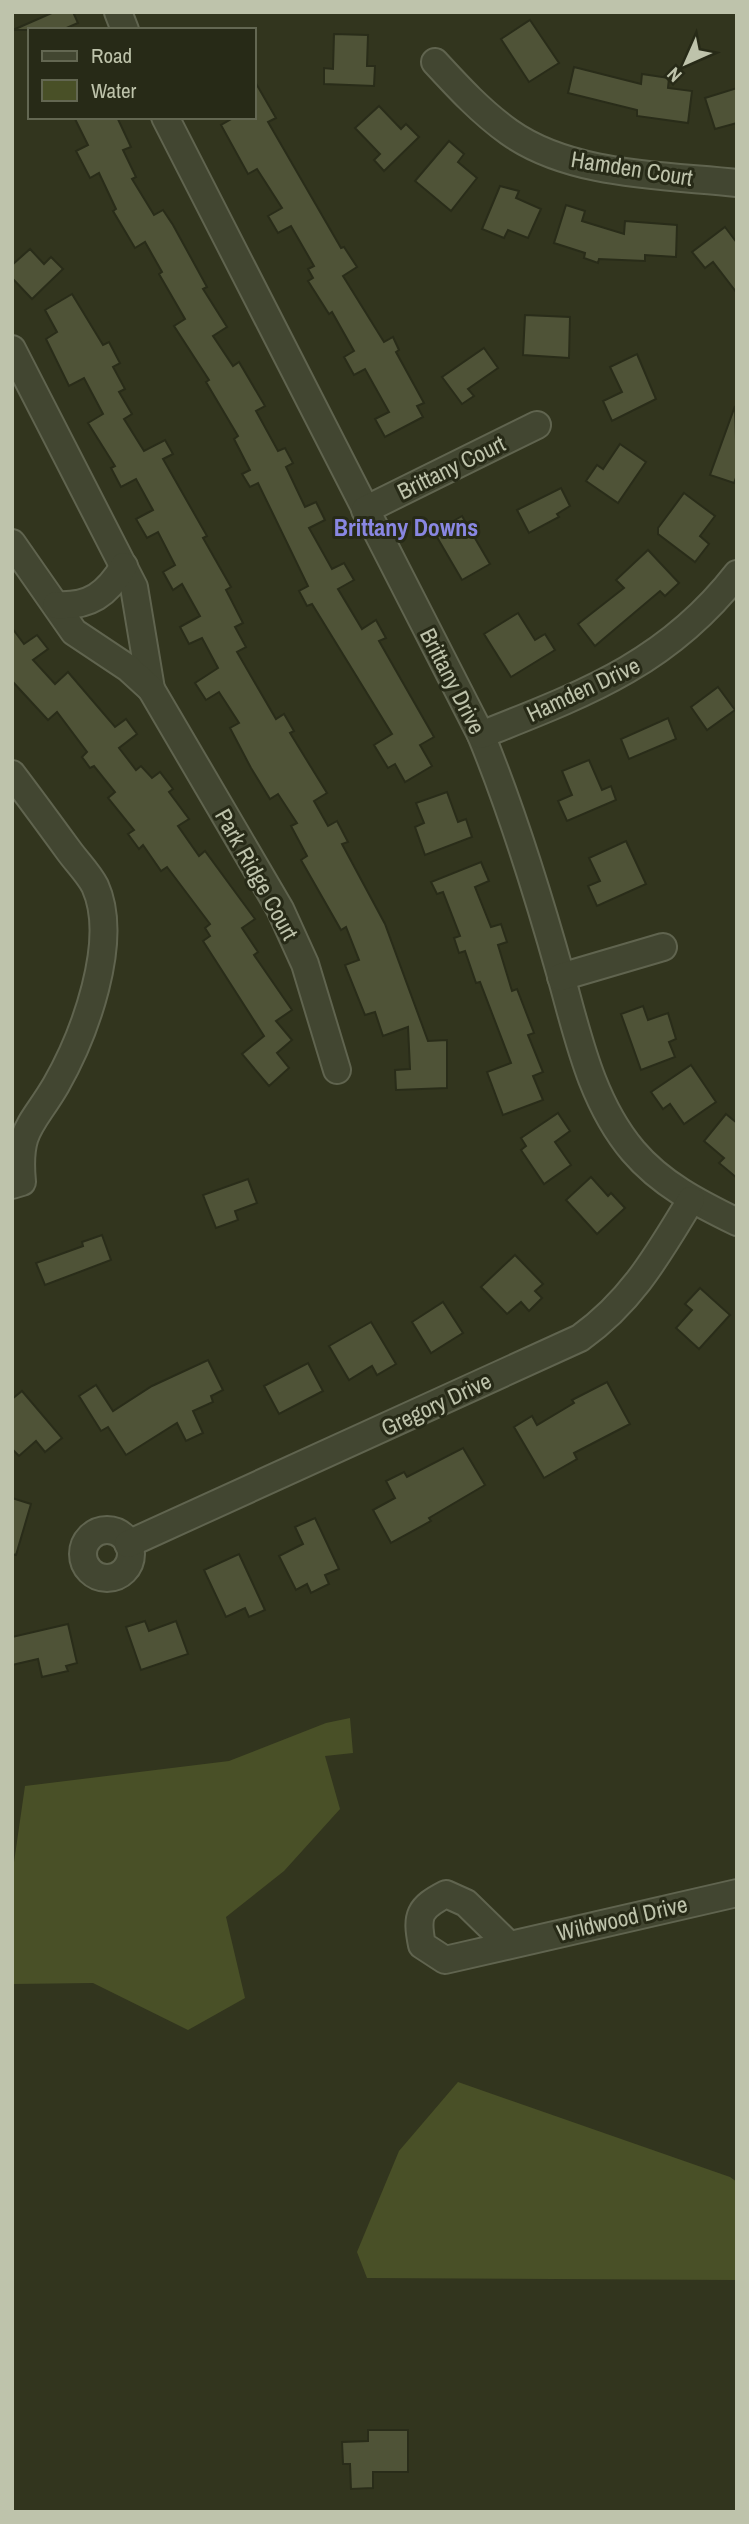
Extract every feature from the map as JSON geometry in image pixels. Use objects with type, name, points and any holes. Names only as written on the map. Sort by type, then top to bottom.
[{"type":"street","name":"Hamden Court","points":[[435,62],[467,97],[510,133],[555,155],[611,169],[737,183]]},
{"type":"street","name":"Brittany Drive","points":[[166,119],[481,735],[512,810],[577,1038],[608,1116],[633,1151],[660,1178],[691,1200],[737,1222]]},
{"type":"street","name":"Park Ridge Court","points":[[12,349],[124,566],[139,604],[150,689]]},
{"type":"street","name":"Brittany Court","points":[[365,510],[537,425]]},
{"type":"street","name":"Park Ridge Court","points":[[12,543],[86,643],[128,668],[150,689],[280,909],[305,964],[337,1070]]},
{"type":"street","points":[[56,605],[74,606],[105,593],[124,566]]},
{"type":"street","name":"Hamden Drive","points":[[481,735],[554,706],[632,670],[676,638],[717,599],[737,574]]},
{"type":"street","points":[[12,774],[95,886],[104,921],[97,978],[81,1036],[55,1086],[26,1130],[20,1153],[22,1182],[12,1185]]},
{"type":"street","points":[[561,977],[663,947]]},
{"type":"street","name":"Gregory Drive","points":[[128,1544],[580,1338],[609,1317],[631,1294],[691,1200]]},
{"type":"street","name":"Wildwood Drive","points":[[508,1944],[737,1893]]},
{"type":"water","points":[[350,1718],[353,1753],[325,1756],[340,1809],[284,1871],[226,1917],[245,1998],[188,2030],[93,1983],[12,1984],[12,1876],[25,1786],[229,1761],[326,1723]]},
{"type":"water","points":[[458,2082],[730,2177],[737,2182],[737,2280],[367,2278],[357,2252],[399,2151]]},
{"type":"building","points":[[54,12],[73,12],[78,23],[67,28],[13,30]]},
{"type":"building","points":[[530,20],[559,63],[529,82],[501,39]]},
{"type":"building","points":[[334,34],[368,35],[367,66],[375,66],[374,86],[324,84],[324,68],[333,69]]},
{"type":"building","points":[[574,67],[641,84],[642,74],[669,78],[668,88],[692,91],[688,123],[637,116],[637,110],[568,93]]},
{"type":"building","points":[[256,83],[276,118],[268,122],[341,248],[344,247],[357,267],[343,276],[384,342],[393,337],[399,350],[396,352],[424,403],[417,406],[423,417],[385,437],[375,419],[389,412],[365,369],[354,375],[344,357],[354,351],[332,312],[329,314],[308,281],[313,278],[308,269],[314,266],[291,226],[278,233],[268,216],[282,208],[257,169],[248,174],[221,125],[232,119],[256,119]]},
{"type":"building","points":[[737,88],[737,123],[715,129],[705,98]]},
{"type":"building","points":[[379,106],[401,129],[406,124],[419,137],[384,171],[374,160],[380,154],[355,128]]},
{"type":"building","points":[[75,119],[118,119],[131,147],[123,150],[136,177],[132,179],[154,215],[163,210],[173,225],[207,287],[203,289],[227,327],[213,336],[233,366],[239,362],[265,406],[256,411],[278,451],[285,448],[293,463],[286,467],[305,507],[316,502],[325,520],[309,528],[332,569],[344,563],[354,580],[338,589],[362,629],[376,620],[386,638],[379,641],[434,737],[420,745],[432,766],[405,782],[395,764],[388,768],[374,745],[392,734],[312,604],[307,606],[299,591],[308,586],[258,483],[250,487],[242,474],[250,470],[234,439],[238,436],[206,382],[209,380],[174,326],[185,319],[159,274],[162,272],[145,242],[135,248],[113,211],[116,209],[99,173],[90,178],[76,151],[88,145]]},
{"type":"building","points":[[449,141],[464,154],[458,162],[477,178],[451,211],[415,181]]},
{"type":"building","points":[[500,186],[519,191],[516,198],[541,209],[528,238],[508,230],[504,238],[482,229]]},
{"type":"building","points":[[566,205],[585,211],[582,221],[624,234],[625,221],[677,225],[676,257],[645,255],[645,261],[599,259],[598,263],[584,258],[585,253],[554,243]]},
{"type":"building","points":[[725,227],[737,243],[737,293],[713,262],[705,268],[692,252]]},
{"type":"building","points":[[30,249],[44,264],[51,257],[63,269],[32,299],[12,278],[12,265]]},
{"type":"building","points":[[72,294],[103,345],[109,342],[120,363],[113,367],[125,389],[119,392],[132,414],[124,419],[144,451],[165,440],[173,454],[163,459],[207,536],[203,538],[231,587],[226,590],[243,623],[235,627],[246,647],[237,652],[276,719],[284,714],[294,731],[290,733],[327,793],[314,801],[328,826],[337,821],[348,842],[342,844],[385,924],[428,1041],[447,1040],[447,1088],[396,1090],[395,1070],[410,1069],[408,1027],[383,1036],[375,1012],[365,1015],[345,965],[359,960],[346,927],[341,930],[301,860],[307,856],[291,826],[297,823],[278,794],[270,799],[251,768],[230,728],[239,723],[219,692],[206,700],[195,683],[218,668],[202,638],[189,644],[180,627],[200,616],[182,584],[173,590],[163,572],[175,565],[158,532],[147,538],[136,519],[153,510],[136,479],[121,487],[111,468],[115,466],[88,423],[103,414],[84,378],[69,386],[46,339],[57,332],[45,310]]},
{"type":"building","points":[[525,315],[570,317],[569,358],[523,355]]},
{"type":"building","points":[[484,348],[498,368],[468,389],[474,396],[462,404],[442,377]]},
{"type":"building","points":[[637,354],[656,399],[612,421],[603,401],[622,392],[610,367]]},
{"type":"building","points":[[735,406],[737,475],[734,483],[710,475]]},
{"type":"building","points":[[620,444],[646,462],[618,503],[586,481],[597,465],[603,469]]},
{"type":"building","points":[[561,488],[570,506],[557,514],[559,517],[529,533],[517,510]]},
{"type":"building","points":[[684,493],[715,516],[700,536],[709,544],[695,562],[658,534],[658,528]]},
{"type":"building","points":[[462,516],[490,564],[462,580],[434,532]]},
{"type":"building","points":[[648,550],[679,583],[665,596],[660,591],[595,646],[578,624],[624,588],[616,580]]},
{"type":"building","points":[[518,613],[535,640],[545,634],[555,650],[511,677],[484,634]]},
{"type":"building","points":[[12,628],[24,644],[37,635],[48,649],[33,660],[55,684],[68,672],[115,727],[126,719],[137,734],[119,748],[136,770],[141,766],[152,778],[160,772],[173,789],[169,792],[189,819],[178,826],[199,856],[205,851],[255,919],[242,928],[258,952],[254,955],[292,1010],[276,1021],[292,1040],[277,1053],[289,1068],[269,1086],[242,1054],[264,1036],[203,941],[210,936],[205,928],[210,924],[167,867],[161,871],[143,845],[139,849],[128,834],[134,830],[108,798],[115,792],[94,766],[90,768],[82,757],[87,752],[57,712],[48,720],[12,681]]},
{"type":"building","points":[[718,687],[735,710],[707,730],[691,707]]},
{"type":"building","points":[[668,718],[676,739],[629,759],[621,739]]},
{"type":"building","points":[[589,760],[602,790],[611,786],[616,800],[567,821],[558,801],[572,795],[562,771]]},
{"type":"building","points":[[447,792],[458,822],[466,819],[472,837],[425,855],[415,827],[424,823],[416,803]]},
{"type":"building","points":[[626,841],[646,884],[597,906],[588,886],[600,881],[589,858]]},
{"type":"building","points":[[481,862],[489,881],[475,887],[491,927],[501,924],[507,942],[498,945],[512,991],[517,989],[534,1033],[528,1035],[543,1072],[533,1076],[543,1100],[503,1115],[487,1072],[511,1063],[480,982],[476,983],[465,951],[459,953],[454,938],[460,936],[443,892],[437,894],[431,882]]},
{"type":"building","points":[[643,1006],[648,1020],[668,1013],[676,1039],[669,1042],[675,1057],[641,1070],[621,1014]]},
{"type":"building","points":[[691,1065],[716,1102],[684,1124],[670,1104],[663,1109],[651,1092]]},
{"type":"building","points":[[558,1113],[570,1131],[555,1142],[571,1165],[544,1184],[521,1150],[526,1146],[521,1138]]},
{"type":"building","points":[[726,1114],[737,1123],[737,1178],[719,1163],[724,1158],[704,1141]]},
{"type":"building","points":[[591,1177],[608,1196],[611,1193],[625,1208],[597,1234],[566,1200]]},
{"type":"building","points":[[248,1179],[257,1203],[235,1211],[238,1220],[216,1228],[203,1195]]},
{"type":"building","points":[[102,1235],[111,1260],[45,1285],[36,1263],[83,1246],[82,1242]]},
{"type":"building","points":[[515,1255],[543,1284],[535,1291],[542,1298],[529,1311],[521,1302],[507,1314],[481,1287]]},
{"type":"building","points":[[700,1288],[730,1315],[699,1349],[676,1328],[692,1310],[685,1304]]},
{"type":"building","points":[[443,1302],[463,1333],[431,1353],[412,1322]]},
{"type":"building","points":[[371,1322],[396,1364],[377,1375],[372,1366],[349,1380],[329,1346]]},
{"type":"building","points":[[208,1360],[223,1390],[211,1396],[213,1402],[193,1411],[203,1433],[186,1441],[177,1423],[126,1455],[108,1427],[101,1431],[79,1396],[96,1385],[113,1411],[152,1386]]},
{"type":"building","points":[[308,1363],[323,1391],[279,1414],[264,1386]]},
{"type":"building","points":[[607,1382],[630,1424],[574,1453],[577,1459],[544,1478],[514,1427],[532,1416],[537,1425],[574,1403],[572,1400]]},
{"type":"building","points":[[22,1391],[62,1438],[45,1452],[36,1441],[19,1456],[12,1449],[12,1399]]},
{"type":"building","points":[[463,1448],[485,1485],[429,1518],[431,1521],[391,1543],[373,1510],[395,1498],[386,1481],[404,1472],[407,1477]]},
{"type":"building","points":[[12,1498],[31,1504],[16,1555],[12,1554]]},
{"type":"building","points":[[315,1518],[339,1569],[325,1575],[329,1584],[311,1593],[307,1584],[296,1590],[279,1556],[303,1544],[295,1527]]},
{"type":"building","points":[[239,1554],[265,1610],[249,1617],[245,1608],[226,1617],[204,1570]]},
{"type":"building","points":[[145,1621],[149,1631],[176,1621],[188,1654],[141,1670],[126,1627]]},
{"type":"building","points":[[68,1624],[77,1663],[66,1666],[68,1671],[42,1677],[38,1659],[12,1665],[12,1637]]},
{"type":"building","points":[[368,2430],[408,2430],[408,2472],[373,2472],[373,2488],[351,2489],[350,2464],[343,2464],[342,2442],[368,2441]]},
{"type":"district","name":"Brittany Downs","points":[[406,527]]}]
